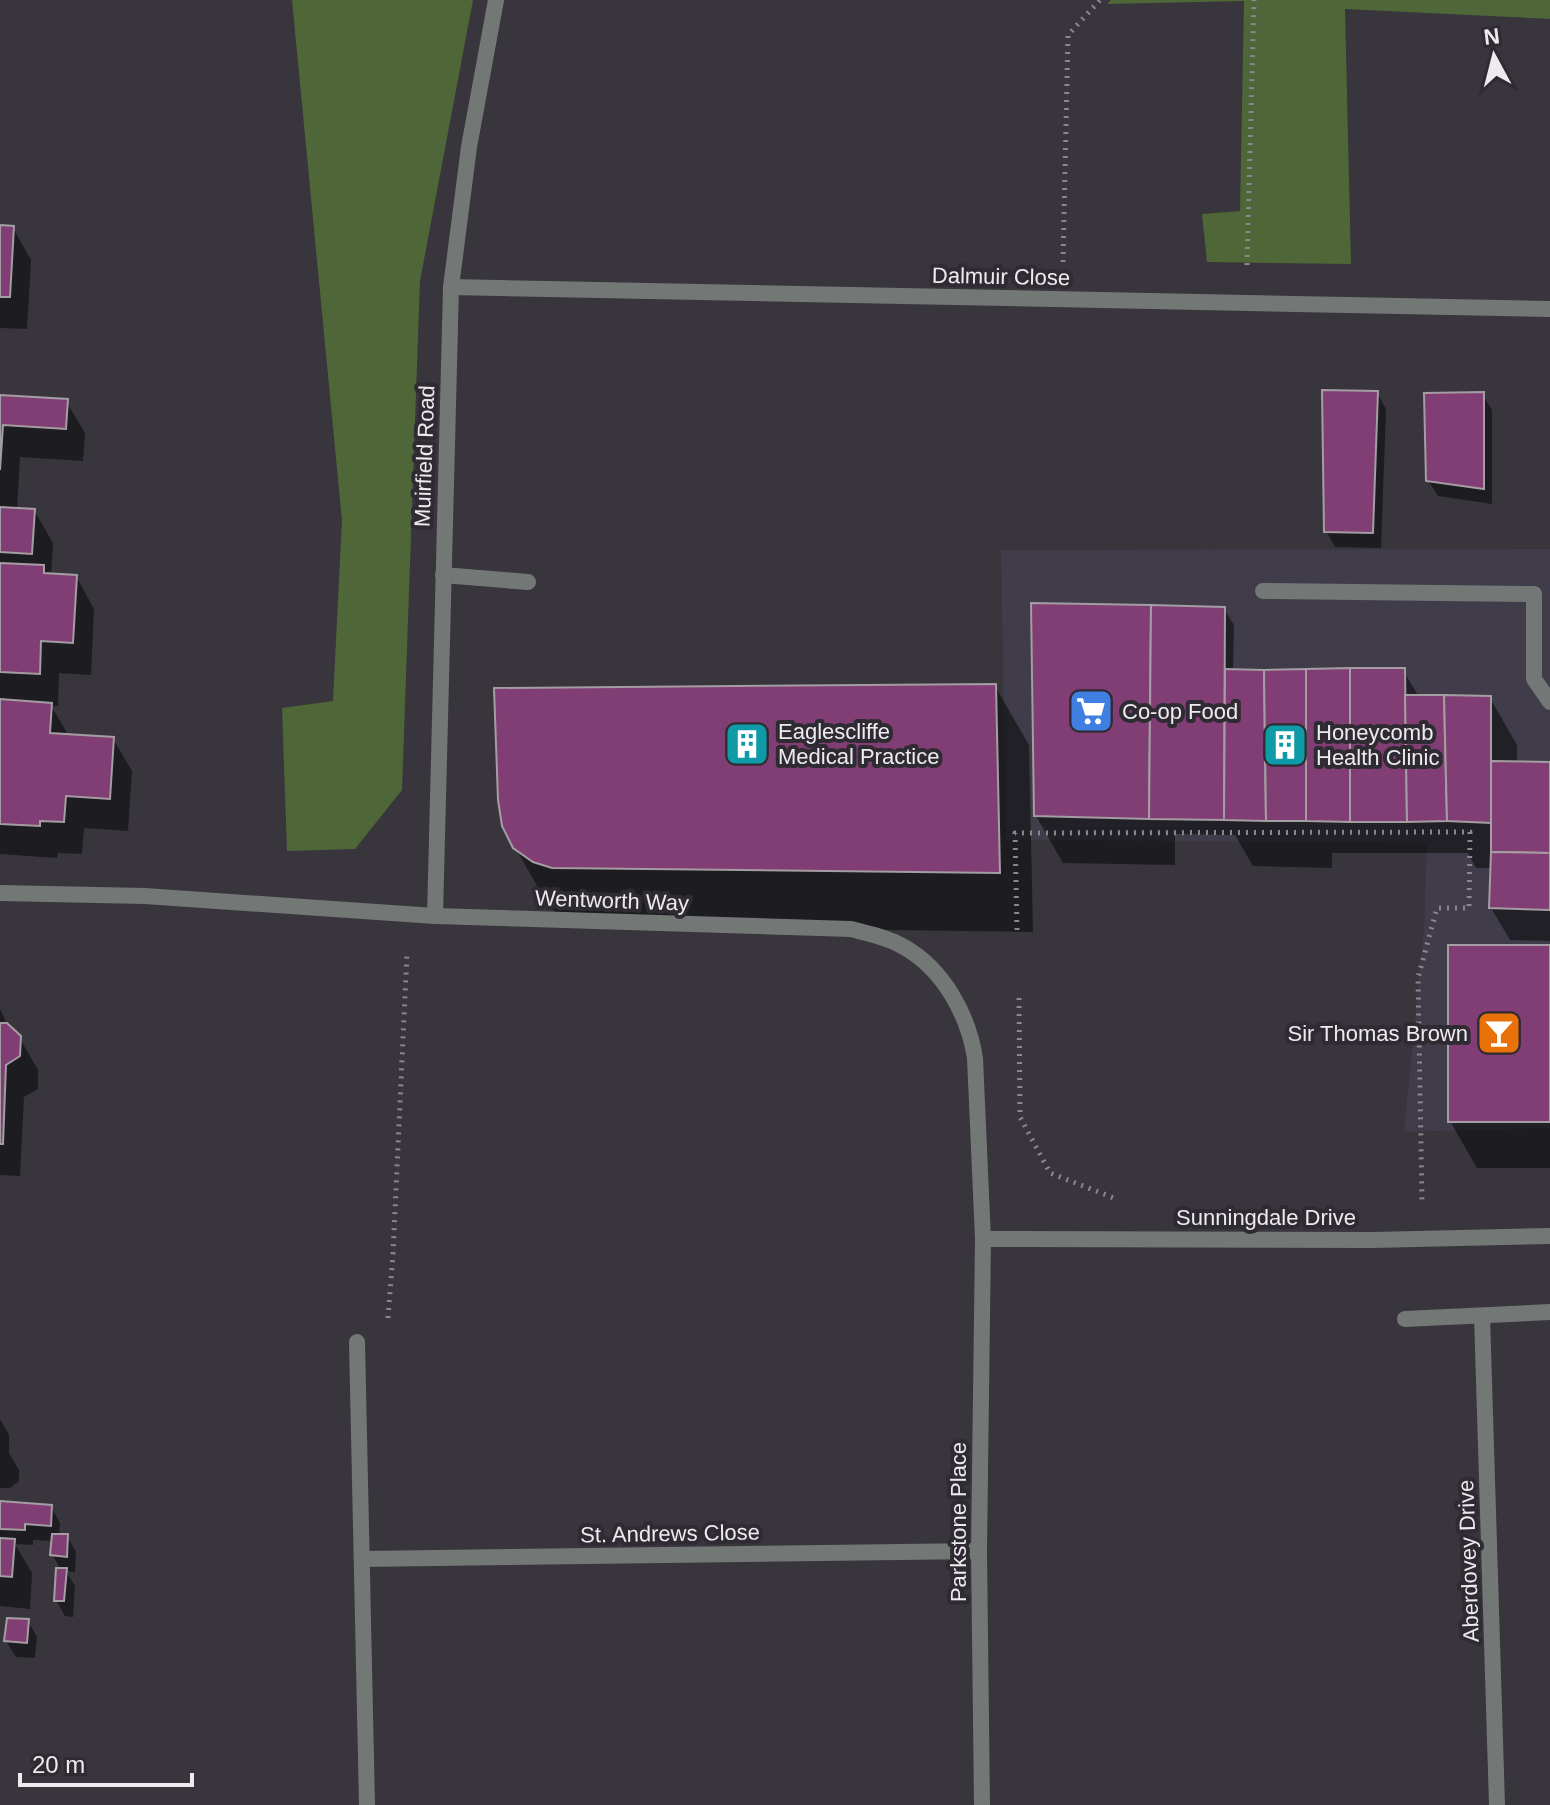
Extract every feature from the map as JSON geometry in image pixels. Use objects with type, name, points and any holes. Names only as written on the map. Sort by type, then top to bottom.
[{"type":"street","name":"Muirfield Road","points":[[435,916],[451,287],[469,147],[496,0]]},
{"type":"street","name":"Dalmuir Close","points":[[451,287],[1550,309]]},
{"type":"street","points":[[443,575],[528,582]]},
{"type":"street","points":[[1263,591],[1534,594],[1534,679],[1550,702]]},
{"type":"street","name":"Wentworth Way","points":[[0,893],[145,896],[435,916],[851,929],[880,936],[905,947],[947,987],[972,1039],[981,1157],[983,1239]]},
{"type":"street","name":"Sunningdale Drive","points":[[983,1239],[1372,1240],[1550,1236]]},
{"type":"street","name":"Parkstone Place","points":[[982,1805],[979,1551],[983,1239]]},
{"type":"street","points":[[1405,1319],[1550,1312]]},
{"type":"street","name":"Aberdovey Drive","points":[[1482,1316],[1497,1805]]},
{"type":"street","points":[[357,1342],[367,1805]]},
{"type":"street","name":"St. Andrews Close","points":[[362,1559],[979,1551]]},
{"type":"path","points":[[1063,262],[1068,35],[1100,0]]},
{"type":"path","points":[[1247,270],[1254,0]]},
{"type":"path","points":[[1017,930],[1015,833],[1470,832],[1469,908],[1437,908],[1418,978],[1422,1201]]},
{"type":"path","points":[[357,1342],[386,1338],[393,1254],[407,950],[435,916]]},
{"type":"path","points":[[1019,998],[1020,1117],[1050,1173],[1120,1201]]},
{"type":"path","points":[[1410,1201],[1436,1201]]},
{"type":"shaded area","points":[[1550,549],[1550,1128],[1404,1132],[1424,929],[1427,843],[1006,840],[1001,550]]},
{"type":"green space","points":[[292,0],[473,0],[420,281],[402,790],[355,849],[287,851],[282,708],[333,701],[342,521]]},
{"type":"green space","points":[[1111,0],[1550,0],[1550,19],[1345,9],[1351,264],[1207,262],[1202,214],[1240,211],[1244,1],[1107,4]]},
{"type":"building","points":[[0,225],[14,226],[10,297],[0,297]]},
{"type":"building","points":[[1322,390],[1378,391],[1373,533],[1324,532]]},
{"type":"building","points":[[1484,392],[1484,489],[1426,481],[1424,393]]},
{"type":"building","points":[[0,395],[68,399],[66,429],[3,425],[0,470]]},
{"type":"building","points":[[0,507],[35,509],[32,554],[0,552]]},
{"type":"building","points":[[0,563],[44,565],[44,573],[77,575],[73,643],[41,641],[40,674],[0,672]]},
{"type":"building","name":"Co-op Food","points":[[1031,603],[1151,605],[1149,819],[1034,816]]},
{"type":"building","points":[[1151,605],[1225,607],[1224,820],[1149,819]]},
{"type":"building","points":[[1350,668],[1350,822],[1306,821],[1306,669]]},
{"type":"building","points":[[1350,668],[1405,668],[1407,822],[1350,822]]},
{"type":"building","points":[[1225,669],[1264,670],[1266,821],[1224,820]]},
{"type":"building","name":"Honeycomb Health Clinic","points":[[1306,669],[1306,821],[1266,821],[1264,670]]},
{"type":"building","name":"Eaglescliffe Medical Practice","points":[[996,684],[1000,873],[552,868],[533,862],[513,848],[502,826],[498,800],[494,688]]},
{"type":"building","points":[[1405,695],[1444,695],[1447,821],[1407,822]]},
{"type":"building","points":[[1444,695],[1491,696],[1491,823],[1447,821]]},
{"type":"building","points":[[0,699],[52,703],[50,733],[114,737],[110,799],[66,796],[64,822],[40,821],[40,826],[0,824]]},
{"type":"building","points":[[1491,761],[1550,762],[1550,853],[1491,852]]},
{"type":"building","points":[[1491,852],[1550,853],[1550,910],[1489,908]]},
{"type":"building","name":"Sir Thomas Brown","points":[[1448,945],[1550,945],[1550,1122],[1448,1122]]},
{"type":"building","points":[[0,1023],[7,1023],[21,1036],[20,1056],[6,1065],[3,1144],[0,1144]]},
{"type":"building","points":[[0,1501],[52,1505],[51,1526],[25,1524],[25,1530],[0,1529]]},
{"type":"building","points":[[52,1534],[68,1534],[67,1557],[50,1555]]},
{"type":"building","points":[[0,1538],[15,1539],[12,1577],[0,1576]]},
{"type":"building","points":[[56,1568],[67,1568],[64,1601],[54,1601]]},
{"type":"building","points":[[7,1618],[29,1619],[27,1643],[4,1641]]},
{"type":"place","name":"Co-op Food","points":[[1091,711]]},
{"type":"place","name":"Eaglescliffe Medical Practice","points":[[747,744]]},
{"type":"place","name":"Honeycomb Health Clinic","points":[[1285,745]]},
{"type":"place","name":"Sir Thomas Brown","points":[[1499,1033]]}]
